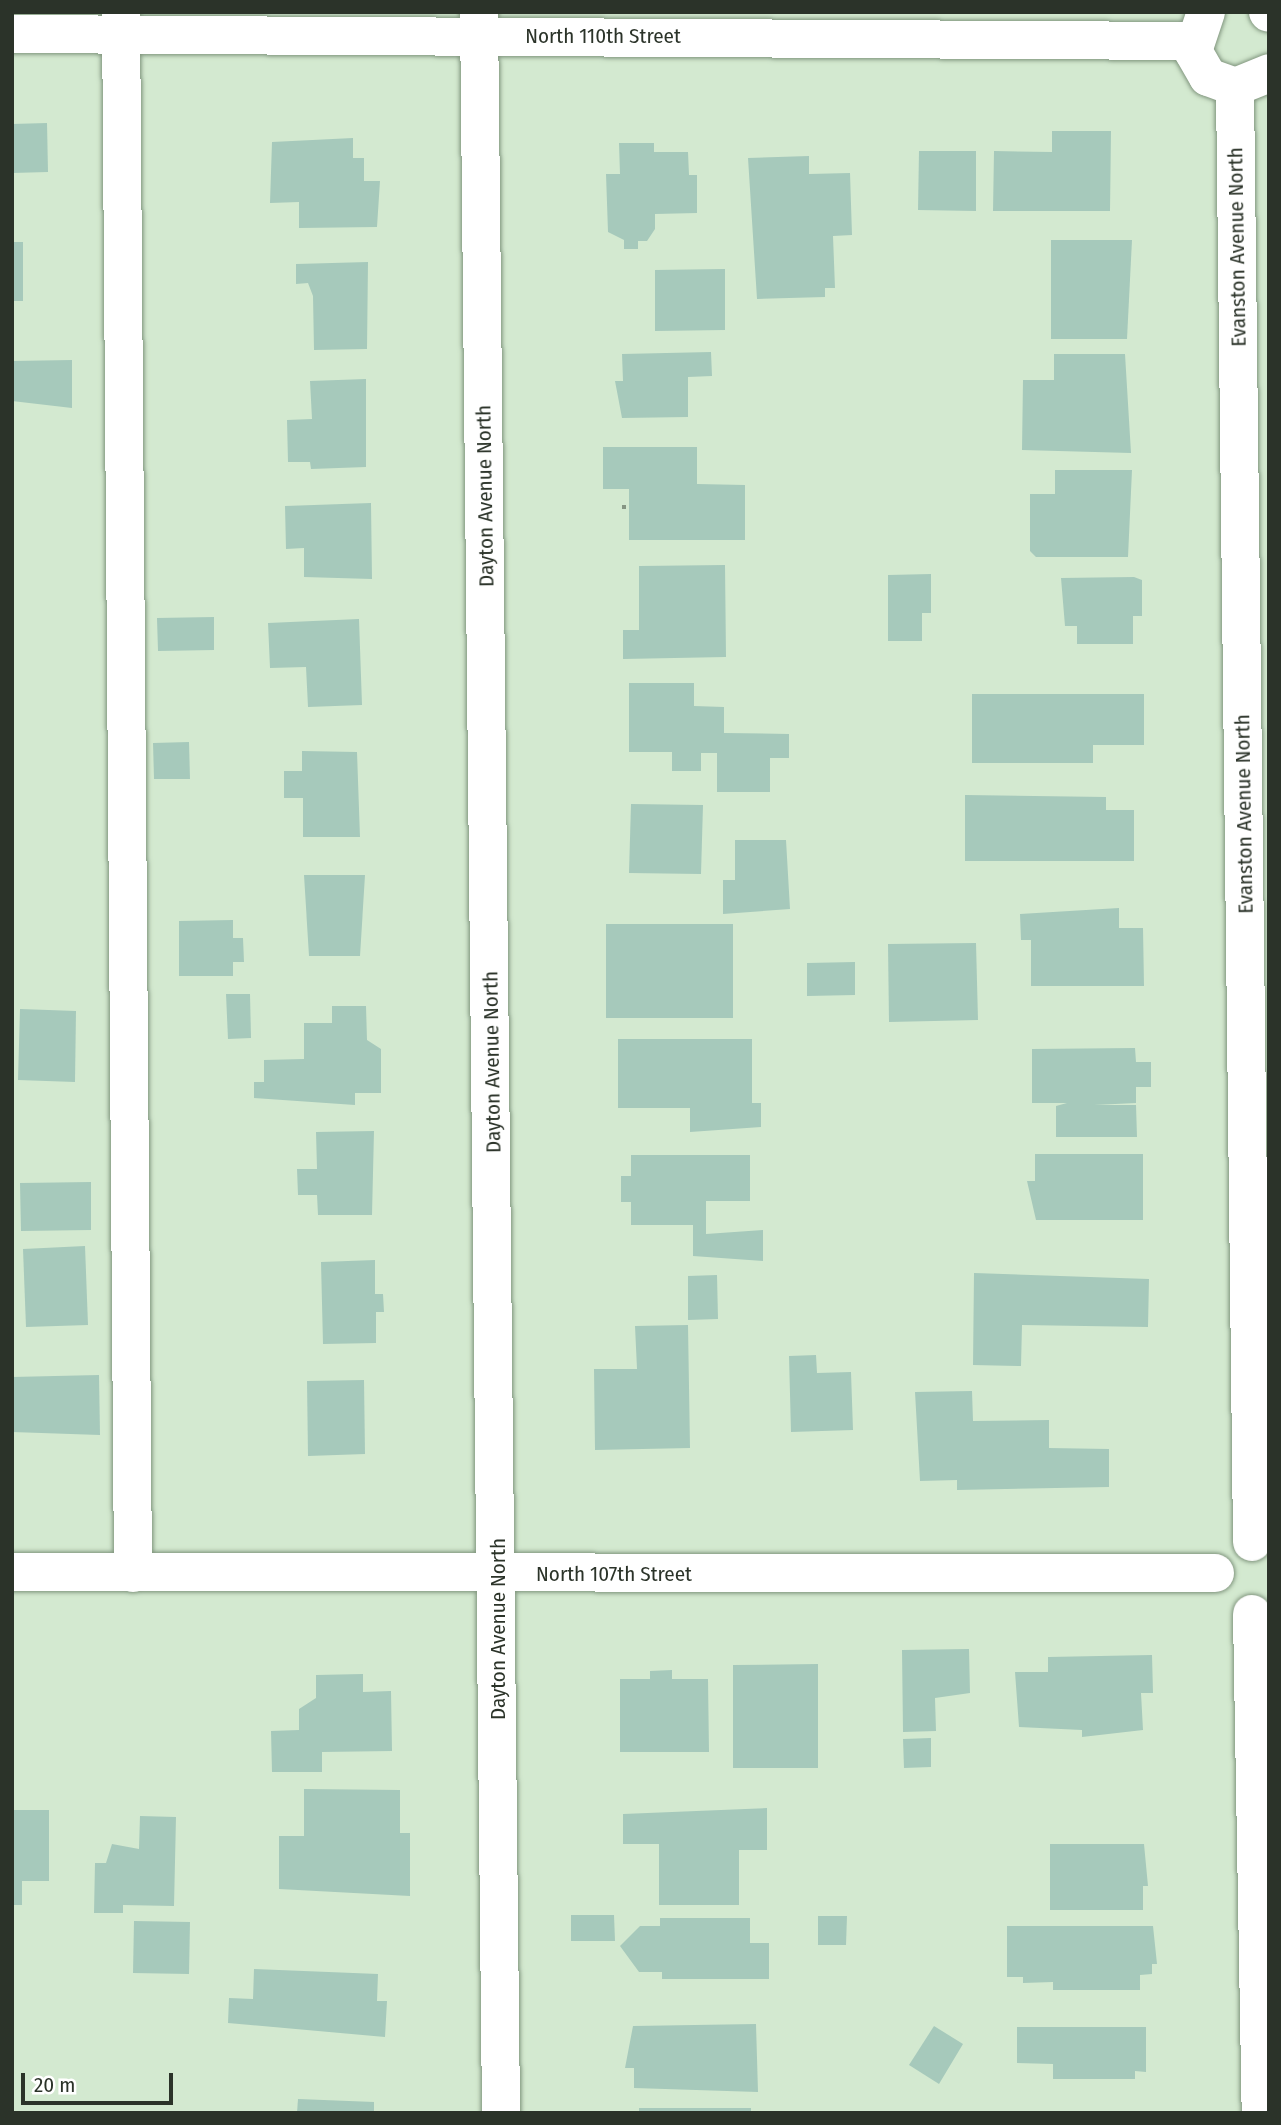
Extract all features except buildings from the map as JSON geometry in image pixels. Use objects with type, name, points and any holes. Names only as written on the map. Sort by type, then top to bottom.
[{"type":"street","name":"North 110th Street","points":[[12,34],[121,23],[1200,26]]},
{"type":"street","points":[[121,23],[133,1573]]},
{"type":"street","name":"Dayton Avenue North","points":[[480,24],[501,2113]]},
{"type":"street","points":[[1200,26],[1208,77],[1252,80]]},
{"type":"street","name":"Evanston Avenue North","points":[[1252,80],[1260,1544]]},
{"type":"street","points":[[1260,1544],[1226,1551],[1215,1573],[1220,1597],[1260,1612],[1261,2113]]},
{"type":"street","name":"North 107th Street","points":[[12,1572],[1215,1573]]},
{"type":"path","points":[[622,507],[629,507]]}]
